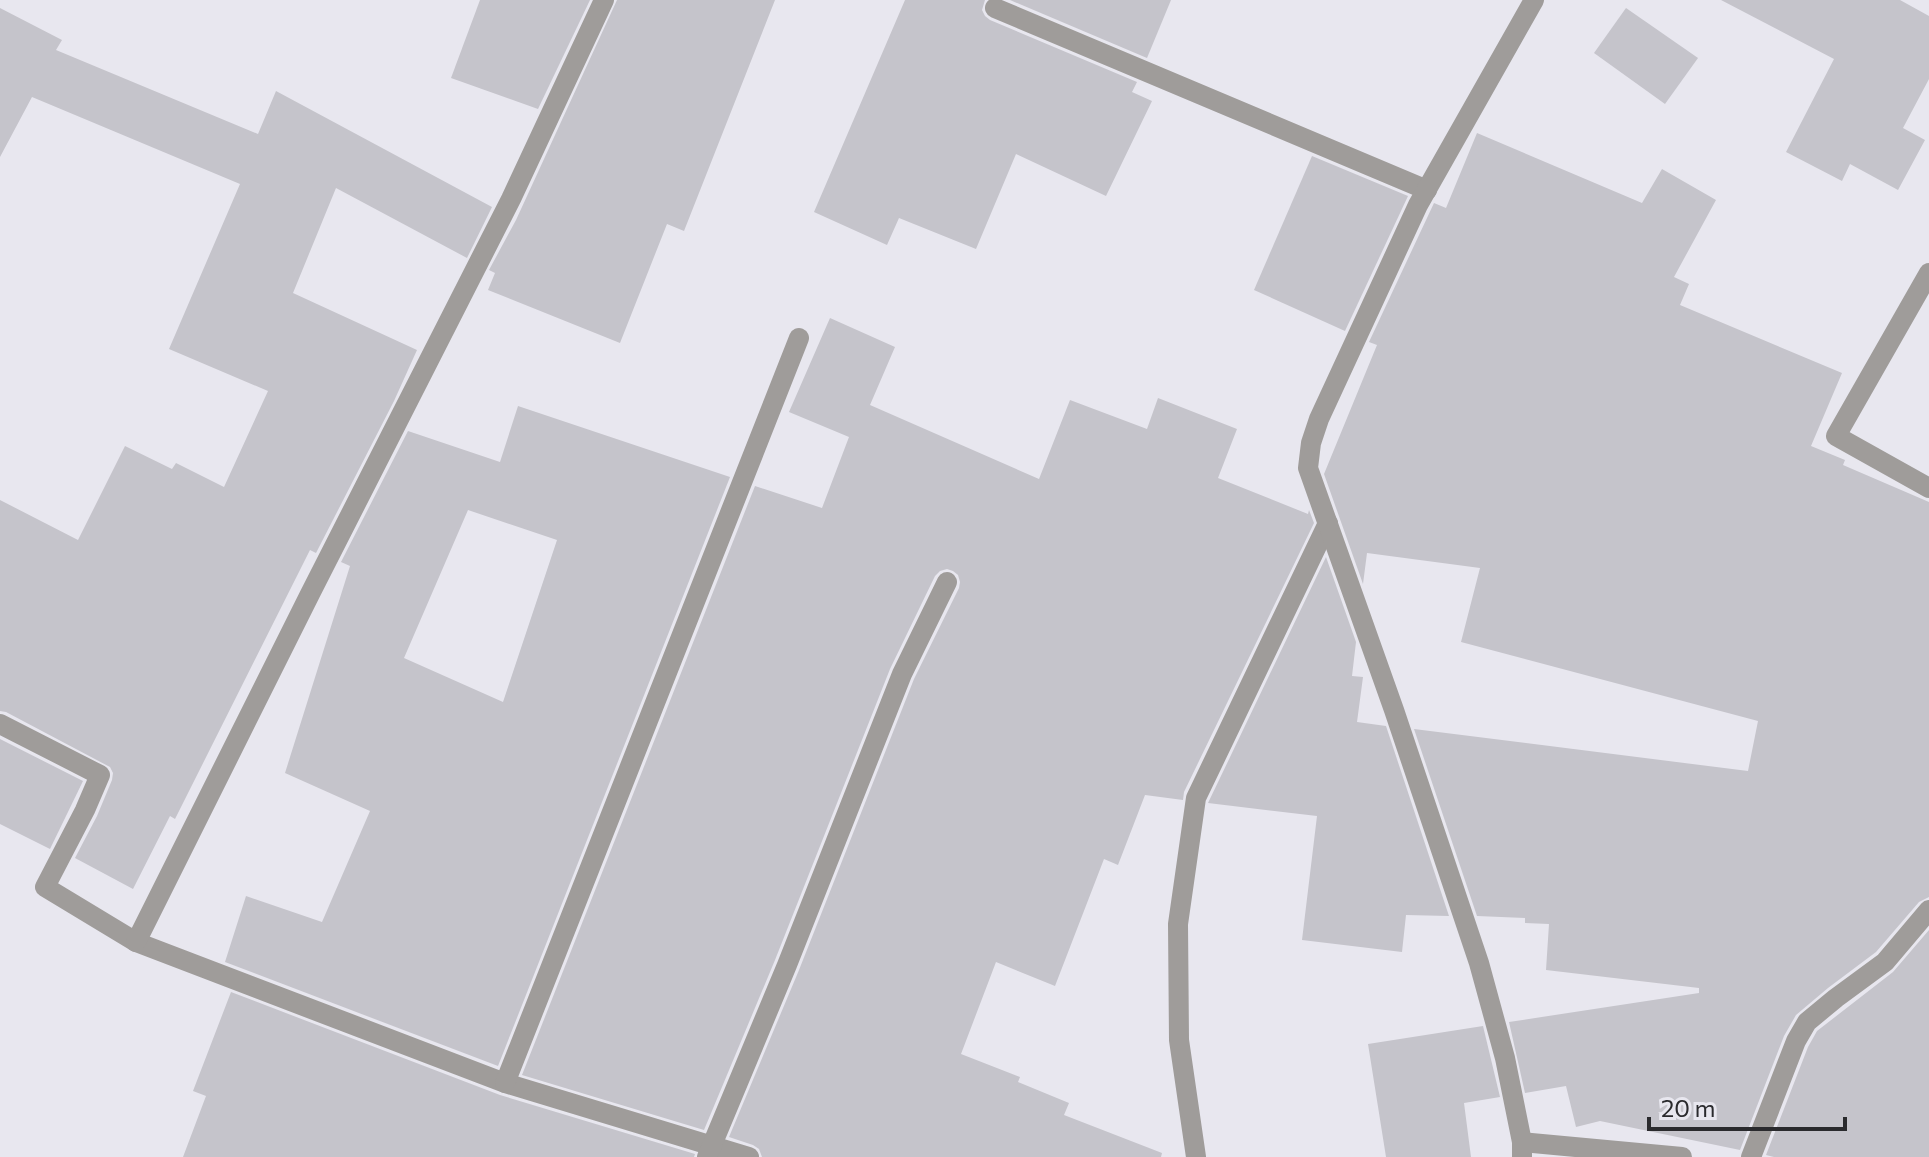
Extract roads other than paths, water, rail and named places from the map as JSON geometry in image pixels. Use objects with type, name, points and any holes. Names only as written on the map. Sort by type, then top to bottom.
[{"type":"street","points":[[136,942],[511,199],[604,0]]},
{"type":"street","points":[[1534,0],[1418,205],[1319,419],[1311,443],[1308,468],[1479,963],[1505,1058],[1522,1150],[1682,1157]]},
{"type":"street","points":[[992,3],[1427,190]]},
{"type":"street","points":[[1929,273],[1836,436],[1929,488]]},
{"type":"street","points":[[505,1083],[799,338]]},
{"type":"street","points":[[1196,1157],[1179,1040],[1178,924],[1196,798],[1328,523]]},
{"type":"street","points":[[709,1152],[902,674],[947,582]]},
{"type":"street","points":[[0,724],[100,775],[45,887],[136,942],[505,1083],[709,1152],[749,1157]]},
{"type":"street","points":[[1751,1157],[1796,1041],[1807,1022],[1885,962],[1929,910]]}]
